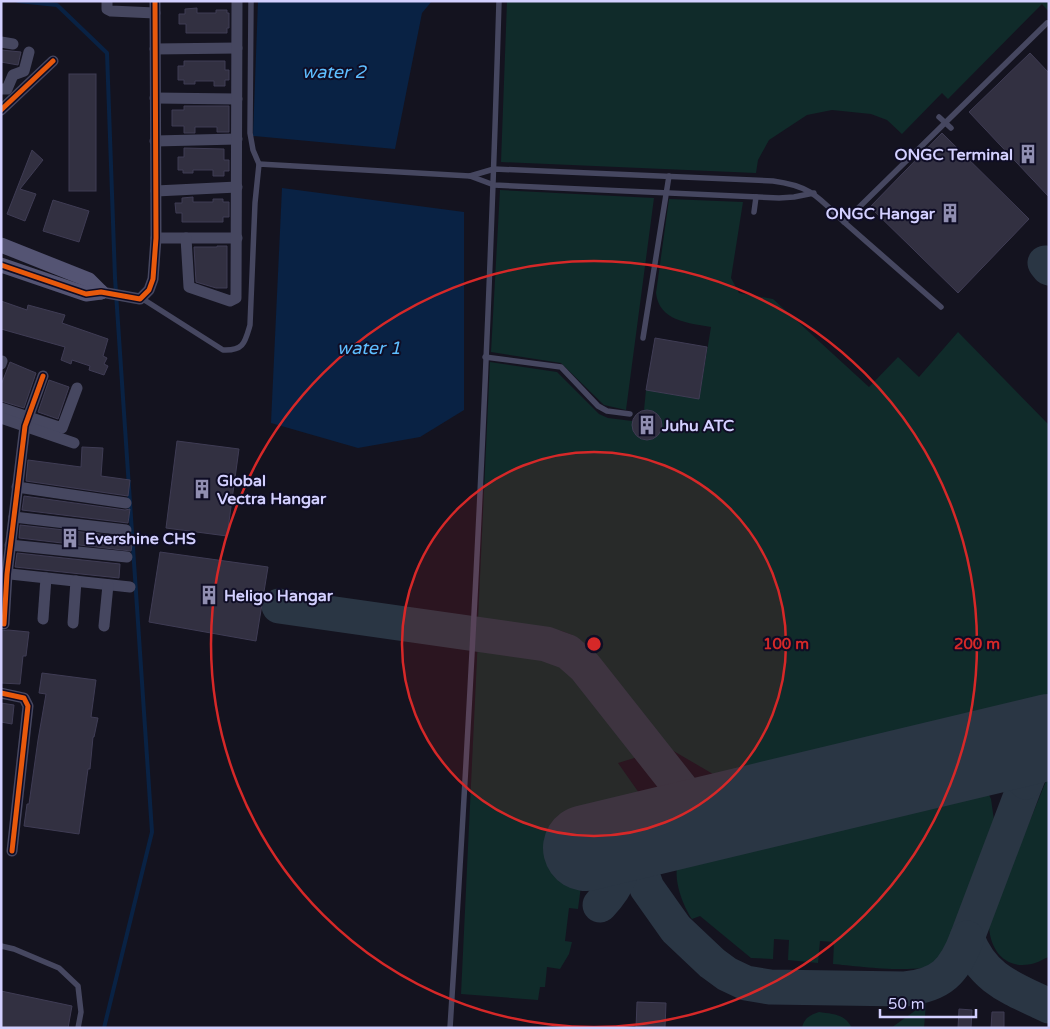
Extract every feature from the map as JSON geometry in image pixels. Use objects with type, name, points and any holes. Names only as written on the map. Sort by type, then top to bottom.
[{"type":"street","points":[[1,265],[86,294],[103,293],[137,299],[149,290],[153,279],[156,238],[155,7],[111,12],[107,9],[107,1]]},
{"type":"street","points":[[186,238],[189,287],[230,301],[236,298],[237,1]]},
{"type":"street","points":[[155,49],[237,48]]},
{"type":"street","points":[[1,89],[7,89],[13,75],[24,71],[29,52]]},
{"type":"street","points":[[1,110],[53,61]]},
{"type":"street","points":[[1,95],[15,97]]},
{"type":"street","points":[[155,98],[237,99]]},
{"type":"street","points":[[155,141],[237,139]]},
{"type":"street","points":[[156,191],[237,188]]},
{"type":"street","points":[[156,238],[237,238]]},
{"type":"street","points":[[1,245],[89,280],[103,293]]},
{"type":"street","points":[[29,275],[34,258]]},
{"type":"street","points":[[4,624],[4,573],[10,545],[26,422],[44,376]]},
{"type":"street","points":[[1,418],[63,428],[77,388]]},
{"type":"street","points":[[1,408],[26,422],[74,443]]},
{"type":"street","points":[[18,487],[126,503]]},
{"type":"street","points":[[14,517],[126,530]]},
{"type":"street","points":[[10,545],[127,557]]},
{"type":"street","points":[[4,573],[130,587]]},
{"type":"street","points":[[43,619],[46,578]]},
{"type":"street","points":[[73,623],[76,581]]},
{"type":"street","points":[[104,626],[108,585]]},
{"type":"street","points":[[1,692],[24,698],[28,706],[12,851]]},
{"type":"lane","points":[[137,299],[146,301],[223,350],[239,348],[246,342],[250,325],[255,203],[259,164],[253,150],[250,132],[251,1]]},
{"type":"lane","points":[[450,1028],[464,814],[486,356],[494,186],[499,1]]},
{"type":"lane","points":[[844,222],[1047,23]]},
{"type":"lane","points":[[939,117],[951,128]]},
{"type":"lane","points":[[259,164],[470,176],[494,186],[794,198],[814,193]]},
{"type":"lane","points":[[470,176],[494,169],[773,180],[793,183],[814,193],[844,222],[941,307]]},
{"type":"lane","points":[[643,338],[669,176]]},
{"type":"lane","points":[[754,212],[756,197]]},
{"type":"lane","points":[[486,356],[561,367],[602,408],[630,414]]},
{"type":"lane","points":[[1,946],[14,949],[59,968],[78,986],[81,1012],[78,1028]]},
{"type":"green space","points":[[507,1],[1049,1],[1049,12],[1042,4],[948,99],[942,93],[902,134],[887,120],[871,114],[832,110],[807,115],[769,140],[758,160],[756,173],[501,162]]},
{"type":"green space","points":[[500,190],[654,198],[626,410],[604,405],[561,363],[491,352]]},
{"type":"green space","points":[[669,199],[743,202],[731,278],[739,293],[773,299],[869,387],[898,357],[919,377],[958,332],[1049,425],[1049,696],[752,774],[726,778],[713,774],[665,746],[586,647],[572,635],[562,631],[478,621],[490,362],[557,372],[599,414],[608,418],[632,421],[634,433],[642,439],[650,440],[656,436],[660,430],[661,423],[660,417],[654,412],[644,410],[646,390],[699,399],[711,327],[684,322],[669,315],[658,302],[656,293]]},
{"type":"green space","points":[[478,638],[556,653],[580,670],[644,755],[618,763],[646,803],[568,822],[580,873],[581,886],[578,909],[569,908],[565,941],[572,942],[569,954],[560,969],[547,967],[545,987],[540,987],[538,1000],[461,994]]},
{"type":"green space","points":[[1049,778],[1049,957],[1035,963],[1015,964],[1000,956],[995,949],[989,931],[989,921],[1046,781]]},
{"type":"green space","points":[[969,787],[981,787],[987,791],[991,799],[995,827],[945,953],[938,963],[929,967],[903,969],[833,964],[834,942],[820,941],[818,963],[788,960],[789,940],[774,939],[773,959],[751,958],[700,916],[692,919],[684,904],[678,886],[677,867],[685,853],[854,817],[864,824],[883,820],[892,807]]},
{"type":"green space","points":[[926,1003],[924,1028],[891,1028]]},
{"type":"green space","points":[[819,1012],[842,1017],[852,1028],[802,1028],[808,1017]]},
{"type":"water","name":"water 2","points":[[258,1],[432,1],[422,13],[395,149],[253,136]]},
{"type":"water","name":"water 1","points":[[282,188],[464,212],[464,410],[420,437],[358,448],[271,423]]},
{"type":"building","points":[[197,8],[197,13],[216,13],[216,10],[227,10],[227,13],[229,13],[229,28],[227,28],[227,33],[186,33],[186,24],[179,24],[179,14],[185,14],[185,9]]},
{"type":"building","points":[[1,50],[21,52],[18,65],[1,62]]},
{"type":"building","name":"ONGC Terminal","points":[[1030,53],[1049,73],[1049,197],[969,112]]},
{"type":"building","points":[[184,61],[225,61],[225,70],[229,70],[229,80],[225,80],[225,86],[214,86],[214,81],[195,81],[195,84],[184,84],[184,80],[178,80],[178,66],[184,66]]},
{"type":"building","points":[[69,74],[96,74],[96,191],[69,191]]},
{"type":"building","points":[[184,106],[229,106],[229,132],[217,132],[217,127],[195,127],[195,133],[184,133],[184,126],[172,126],[172,110],[184,110]]},
{"type":"building","name":"ONGC Hangar","points":[[942,133],[1029,219],[958,293],[870,207]]},
{"type":"building","points":[[184,148],[224,149],[224,160],[229,160],[229,171],[224,171],[224,176],[213,176],[213,170],[193,170],[193,173],[183,173],[183,170],[178,170],[178,157],[184,157]]},
{"type":"building","points":[[32,150],[43,160],[20,189],[36,194],[25,221],[7,214]]},
{"type":"building","points":[[193,197],[193,202],[213,202],[213,199],[223,199],[223,202],[229,202],[229,217],[223,217],[223,222],[182,222],[182,213],[176,213],[175,203],[182,203],[182,198]]},
{"type":"building","points":[[53,200],[89,211],[79,242],[43,231]]},
{"type":"building","points":[[227,246],[227,288],[216,288],[196,282],[194,247]]},
{"type":"building","points":[[1,301],[27,310],[28,305],[65,315],[62,323],[108,339],[103,356],[107,358],[104,364],[108,366],[104,375],[89,370],[90,366],[72,360],[71,364],[61,360],[65,347],[1,329]]},
{"type":"building","points":[[655,338],[707,347],[699,399],[646,390]]},
{"type":"building","points":[[10,362],[36,373],[24,408],[1,401],[1,385]]},
{"type":"building","points":[[49,380],[69,387],[58,419],[38,412]]},
{"type":"building","name":"Juhu ATC","points":[[647,410],[658,414],[662,425],[658,436],[647,440],[636,436],[632,425],[636,414]]},
{"type":"building","name":"Global Vectra Hangar","points":[[177,441],[239,449],[227,536],[166,528]]},
{"type":"building","points":[[82,447],[103,448],[101,476],[130,480],[128,496],[26,481],[28,460],[81,467]]},
{"type":"building","points":[[24,496],[125,510],[130,509],[128,523],[22,510]]},
{"type":"building","name":"Evershine CHS","points":[[20,525],[126,537],[126,544],[132,545],[131,551],[19,538]]},
{"type":"building","name":"Heligo Hangar","points":[[160,552],[268,567],[256,641],[149,622]]},
{"type":"building","points":[[17,553],[120,564],[119,578],[15,567]]},
{"type":"building","points":[[1,631],[29,632],[26,656],[23,656],[20,684],[1,683]]},
{"type":"building","points":[[42,673],[96,680],[91,717],[98,718],[93,737],[90,769],[88,769],[79,834],[24,826],[46,694],[39,693]]},
{"type":"building","points":[[1,703],[14,705],[12,724],[1,722]]},
{"type":"building","points":[[1,991],[72,1006],[68,1028],[1,1028]]},
{"type":"building","points":[[637,1002],[666,1003],[665,1028],[636,1028]]},
{"type":"building","points":[[959,1009],[972,1010],[971,1028],[958,1028]]},
{"type":"building","points":[[992,1012],[1004,1012],[1004,1028],[991,1028]]},
{"type":"waterway","points":[[18,1],[57,5],[107,53],[115,278],[152,832],[104,1028]]},
{"type":"taxiway","points":[[1045,263],[1049,268]]},
{"type":"taxiway","points":[[279,606],[546,644],[568,652],[585,667],[705,819]]},
{"type":"taxiway","points":[[1049,742],[1037,756],[1026,782],[967,938],[981,964],[990,973],[1011,988],[1049,1006]]},
{"type":"taxiway","points":[[984,753],[1006,765],[1026,782]]},
{"type":"taxiway","points":[[628,838],[647,888],[676,929],[712,963],[727,974],[746,983],[770,987],[905,989],[917,987],[928,984],[945,975],[957,960],[967,938]]},
{"type":"taxiway","points":[[600,905],[617,882],[625,858],[628,838]]},
{"type":"runway","points":[[586,848],[1049,737]]},
{"type":"cycle path","points":[[1,265],[86,294],[101,292],[140,299],[149,290],[153,279],[156,238],[155,1]]},
{"type":"cycle path","points":[[1,110],[53,61]]},
{"type":"cycle path","points":[[4,624],[7,574],[25,426],[43,376]]},
{"type":"cycle path","points":[[1,693],[24,698],[28,706],[12,851]]},
{"type":"place","name":"ONGC Terminal","points":[[1028,154]]},
{"type":"place","name":"ONGC Hangar","points":[[950,213]]},
{"type":"place","name":"Juhu ATC","points":[[647,425]]},
{"type":"place","name":"Global Vectra Hangar","points":[[202,489]]},
{"type":"place","name":"Evershine CHS","points":[[70,538]]},
{"type":"place","name":"Heligo Hangar","points":[[209,595]]}]
